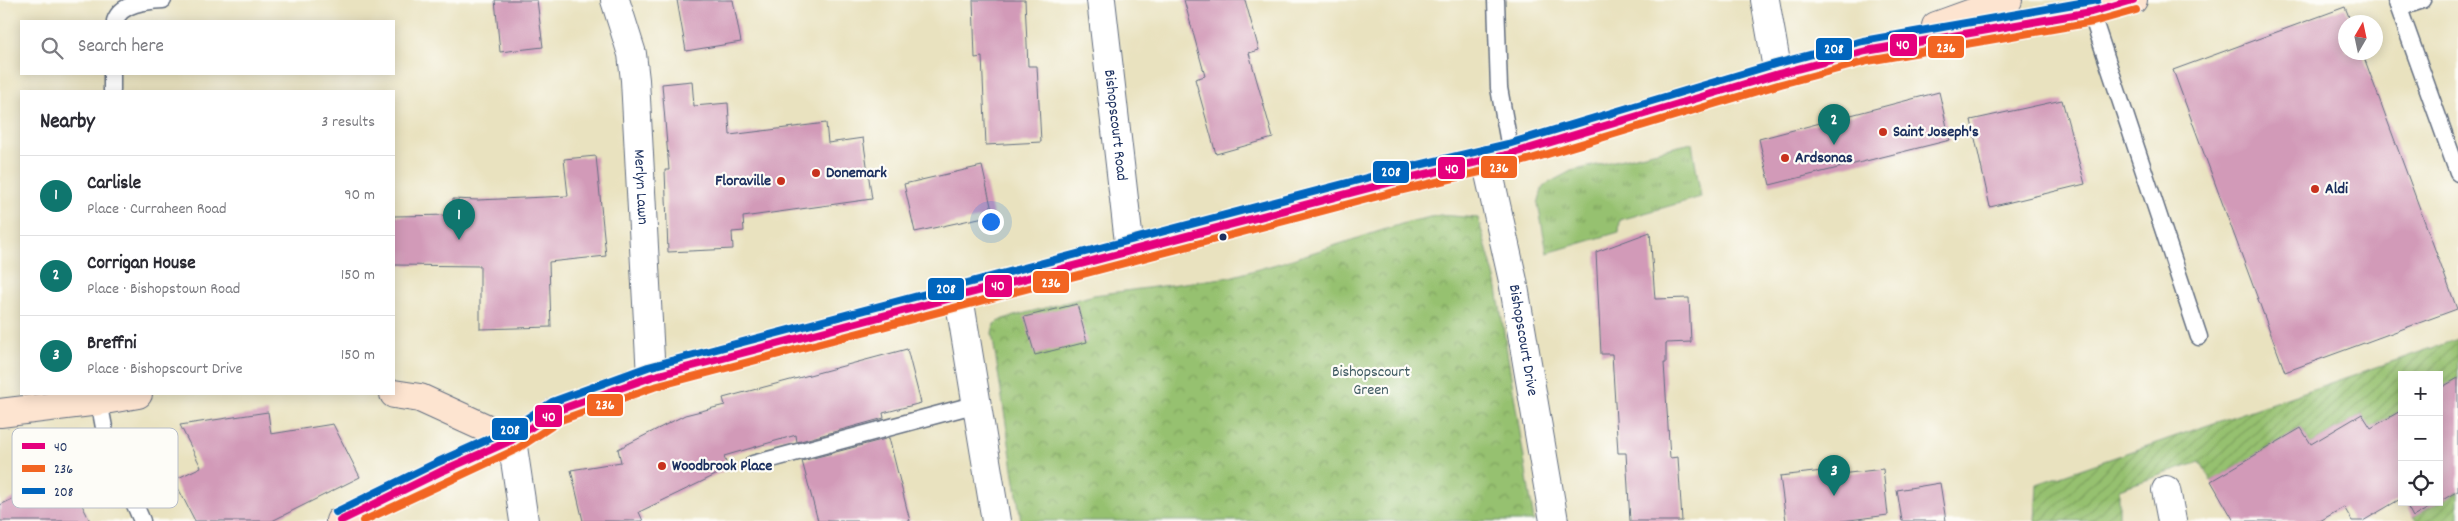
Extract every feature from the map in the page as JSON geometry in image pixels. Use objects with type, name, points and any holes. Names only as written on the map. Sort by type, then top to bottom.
[{"type":"main road","points":[[1866,51],[2008,0]]},
{"type":"main road","points":[[340,521],[442,471],[512,440],[556,411],[651,377],[1392,182],[1498,157],[1778,74],[1866,51],[2091,12],[2133,0]]},
{"type":"main road","points":[[395,394],[420,398],[512,440]]},
{"type":"main road","points":[[0,413],[99,401],[126,395]]},
{"type":"street","name":"Merlyn Lawn","points":[[615,0],[632,54],[635,80],[651,377]]},
{"type":"street","name":"Bishopscourt Road","points":[[1101,0],[1130,251]]},
{"type":"street","points":[[1765,0],[1778,74]]},
{"type":"street","name":"Bishopscourt Drive","points":[[1498,157],[1514,281],[1554,521]]},
{"type":"street","points":[[959,297],[996,521]]},
{"type":"street","points":[[512,440],[524,521]]},
{"type":"street","points":[[2166,490],[2172,521]]},
{"type":"lane","points":[[115,20],[116,16],[129,6],[143,1],[163,0]]},
{"type":"lane","points":[[1496,0],[1500,88],[1498,157]]},
{"type":"lane","points":[[2422,0],[2397,4],[2458,173]]},
{"type":"lane","points":[[2091,12],[2199,337]]},
{"type":"lane","points":[[112,75],[112,90]]},
{"type":"lane","points":[[99,401],[104,428]]},
{"type":"lane","points":[[753,464],[977,404]]},
{"type":"lane","points":[[136,508],[142,521]]},
{"type":"green space","points":[[1692,143],[1701,197],[1620,220],[1619,232],[1547,253],[1538,204],[1543,186],[1571,171]]},
{"type":"green space","name":"Bishopscourt Green","points":[[1440,215],[1478,218],[1496,282],[1534,521],[1021,521],[992,333],[994,324],[1003,319],[1094,295],[1230,277],[1408,222]]},
{"type":"green space","points":[[2458,339],[2458,380],[2443,387],[2443,371],[2398,371],[2398,412],[2371,428],[2362,414],[2311,444],[2301,428],[2211,481],[2200,462],[2119,489],[2119,521],[2035,521],[2037,484]]},
{"type":"green space","points":[[2458,491],[2458,521],[2418,521],[2413,517],[2432,506],[2443,506],[2443,500]]},
{"type":"building","points":[[495,0],[537,0],[543,47],[500,52]]},
{"type":"building","points":[[677,0],[733,0],[741,42],[686,51]]},
{"type":"building","points":[[973,0],[1025,0],[1028,66],[1037,66],[1041,142],[986,145],[982,57],[975,58]]},
{"type":"building","points":[[1184,0],[1245,0],[1259,50],[1249,53],[1273,138],[1216,154],[1195,79],[1205,76]]},
{"type":"building","name":"Aldi","points":[[2345,7],[2348,15],[2338,15],[2338,60],[2365,60],[2457,309],[2285,372],[2173,70]]},
{"type":"building","points":[[692,81],[694,106],[728,103],[730,135],[826,123],[828,143],[863,138],[872,199],[743,217],[744,231],[732,232],[733,249],[668,252],[665,170],[669,170],[662,84]]},
{"type":"building","points":[[1939,92],[1950,140],[1770,185],[1759,139]]},
{"type":"building","points":[[2062,100],[2085,184],[1990,207],[1971,120]]},
{"type":"building","points":[[596,156],[606,256],[549,262],[551,327],[480,329],[480,266],[395,265],[395,216],[453,215],[453,199],[478,200],[568,196],[564,159]]},
{"type":"building","points":[[982,166],[993,215],[915,232],[904,184]]},
{"type":"building","points":[[1650,232],[1655,299],[1689,298],[1691,342],[1666,343],[1666,363],[1664,363],[1670,458],[1678,457],[1682,521],[1630,521],[1626,453],[1618,453],[1612,354],[1601,354],[1596,252]]},
{"type":"building","points":[[1077,304],[1087,342],[1035,355],[1024,317]]},
{"type":"building","points":[[907,349],[921,403],[883,413],[884,418],[797,442],[796,435],[724,456],[728,469],[639,512],[643,521],[583,521],[571,470],[621,462],[618,449],[685,415],[725,405],[723,398]]},
{"type":"building","points":[[2458,378],[2458,491],[2443,500],[2443,416],[2443,387]]},
{"type":"building","points":[[268,412],[271,434],[333,424],[360,477],[272,521],[195,521],[178,488],[178,478],[201,467],[180,425]]},
{"type":"building","points":[[2398,412],[2398,500],[2363,521],[2352,521],[2344,507],[2320,521],[2234,521],[2211,481],[2301,428],[2311,444],[2362,414],[2371,428]]},
{"type":"building","points":[[889,438],[910,521],[818,521],[802,461]]},
{"type":"building","points":[[1883,469],[1888,515],[1842,521],[1786,521],[1780,476],[1831,470],[1832,475]]},
{"type":"building","points":[[1940,483],[1946,521],[1902,521],[1897,490]]},
{"type":"building","points":[[12,499],[12,508],[84,508],[90,521],[0,521],[0,505]]},
{"type":"building","points":[[2407,506],[2432,506],[2413,517]]},
{"type":"transit line","name":"208","points":[[336,512],[438,462],[507,431],[552,402],[648,367],[1389,172],[1508,144],[1775,64],[1863,41],[2097,0]]},
{"type":"transit line","name":"40","points":[[340,521],[442,471],[512,440],[556,411],[651,377],[1392,182],[1511,154],[1778,74],[1866,51],[2091,12],[2133,0]]},
{"type":"transit line","name":"236","points":[[363,521],[517,449],[561,420],[654,387],[1394,192],[1514,164],[1781,84],[1868,61],[2093,22],[2136,10]]},
{"type":"place","name":"Saint Joseph's","points":[[1883,132]]},
{"type":"place","name":"Corrigan House","points":[[1834,145]]},
{"type":"place","name":"Ardsonas","points":[[1785,158]]},
{"type":"place","name":"Donemark","points":[[816,173]]},
{"type":"place","name":"Floraville","points":[[781,181]]},
{"type":"place","name":"Aldi","points":[[2315,189]]},
{"type":"place","name":"Carlisle","points":[[459,240]]},
{"type":"place","name":"Woodbrook Place","points":[[662,466]]},
{"type":"place","name":"Breffni","points":[[1834,496]]}]
